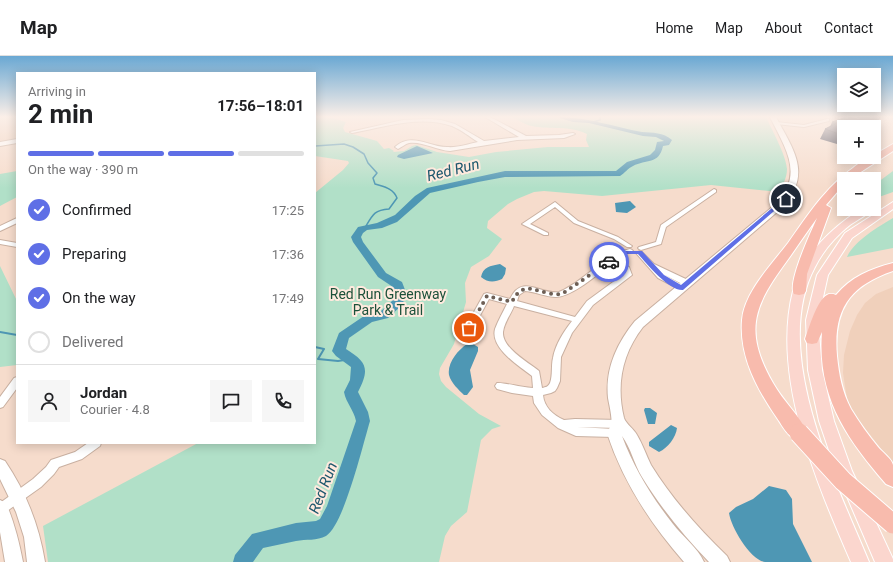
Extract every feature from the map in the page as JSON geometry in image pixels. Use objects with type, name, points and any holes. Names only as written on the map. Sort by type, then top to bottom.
[{"type":"highway","points":[[881,153],[893,146]]},
{"type":"highway","points":[[881,156],[893,151]]},
{"type":"highway","points":[[854,172],[865,164]]},
{"type":"highway","points":[[837,188],[817,212],[756,296],[749,316],[750,339],[757,367],[779,408],[799,433],[843,481],[893,524]]},
{"type":"highway","points":[[799,291],[801,274],[822,216],[837,191]]},
{"type":"highway","points":[[812,339],[824,308],[835,292],[848,281],[863,272],[893,263]]},
{"type":"highway","points":[[893,267],[864,278],[845,293],[832,313],[828,326],[828,341],[832,377],[840,405],[860,437],[893,478]]},
{"type":"main road","points":[[695,562],[669,532],[646,500],[627,467],[616,429],[614,383],[616,366],[622,349],[639,324],[780,205],[793,190],[796,179],[795,166],[784,141]]},
{"type":"main road","points":[[881,202],[893,197]]},
{"type":"main road","points":[[885,562],[869,529],[845,472],[827,423],[819,392],[812,339],[813,307],[816,292],[823,271],[833,253],[850,233],[864,221],[893,205]]},
{"type":"main road","points":[[857,216],[830,237],[805,274],[799,291],[795,322],[795,344],[796,363],[809,428],[828,486],[860,562]]},
{"type":"main road","points":[[616,429],[629,434],[647,472],[672,508],[693,533],[721,562]]},
{"type":"main road","points":[[0,466],[11,480],[28,522],[36,562]]},
{"type":"main road","points":[[0,509],[9,534],[14,562]]},
{"type":"main road","points":[[869,529],[893,562]]},
{"type":"street","points":[[0,144],[16,141]]},
{"type":"street","points":[[398,147],[406,142],[414,141],[445,149],[503,141]]},
{"type":"street","points":[[479,141],[483,143]]},
{"type":"street","points":[[640,250],[659,243],[663,226],[714,191]]},
{"type":"street","points":[[546,234],[525,224],[555,204],[576,222],[616,238],[629,249]]},
{"type":"street","points":[[0,229],[16,221]]},
{"type":"street","points":[[0,242],[16,245]]},
{"type":"street","points":[[616,429],[576,432],[561,425],[541,407],[538,403],[536,374],[505,349],[499,339],[499,330],[512,302],[517,292],[523,289],[532,289],[554,294],[566,292],[635,245],[662,276],[684,286]]},
{"type":"street","points":[[500,386],[515,390],[550,390],[554,385],[557,357],[568,332],[590,302],[628,274],[626,270],[611,261]]},
{"type":"street","points":[[469,328],[487,296],[577,320]]},
{"type":"street","points":[[0,404],[16,382]]},
{"type":"street","points":[[0,509],[42,480],[55,464],[78,456],[95,444]]},
{"type":"shaded area","points":[[893,287],[893,464],[853,413],[847,399],[843,373],[844,355],[850,331],[857,315],[865,303],[876,294]]},
{"type":"green space","name":"Red Run Greenway Park & Trail","points":[[316,141],[376,141],[384,149],[389,148],[394,151],[393,152],[404,151],[416,145],[437,152],[469,157],[496,152],[548,147],[589,147],[586,141],[777,141],[786,163],[787,172],[779,192],[711,185],[602,196],[544,191],[534,192],[508,204],[488,221],[487,228],[502,239],[489,256],[471,267],[465,283],[466,302],[454,344],[440,368],[439,374],[441,381],[446,387],[479,414],[501,426],[492,429],[481,440],[467,512],[451,526],[445,536],[439,562],[48,562],[43,526],[196,444],[316,444],[316,192],[343,170],[349,163],[348,161],[316,156]]},
{"type":"green space","points":[[16,171],[16,198],[0,206],[0,174]]},
{"type":"green space","points":[[893,171],[893,192],[881,196],[881,180]]},
{"type":"green space","points":[[893,218],[893,248],[847,257],[855,245],[874,230]]},
{"type":"green space","points":[[0,266],[16,299],[16,365],[0,367]]},
{"type":"water","points":[[417,146],[433,153],[404,159],[397,157],[398,155]]},
{"type":"water","points":[[630,201],[636,207],[627,213],[616,212],[615,203]]},
{"type":"water","points":[[500,264],[506,268],[502,279],[492,281],[481,277],[485,269],[490,266]]},
{"type":"water","points":[[467,344],[473,344],[478,347],[478,351],[470,370],[473,387],[467,395],[464,395],[451,381],[449,370],[454,357]]},
{"type":"water","points":[[645,408],[650,408],[657,413],[655,424],[648,424],[644,410]]},
{"type":"water","points":[[671,425],[677,428],[673,438],[665,448],[659,452],[649,446],[649,442]]},
{"type":"water","points":[[769,486],[786,490],[792,499],[793,524],[812,562],[765,562],[759,560],[742,542],[737,534],[729,513],[736,507],[753,499]]},
{"type":"waterway","name":"Red Run","points":[[242,562],[258,540],[296,532],[319,530],[326,525],[334,510],[363,421],[361,412],[353,400],[351,392],[357,380],[359,371],[356,363],[339,351],[343,336],[368,319],[384,315],[397,303],[401,295],[398,285],[382,275],[358,242],[356,237],[357,233],[361,229],[378,226],[394,220],[403,214],[422,194],[427,191],[505,174],[617,174],[630,164],[650,159],[656,154],[660,144],[666,143],[668,141]]},
{"type":"waterway","points":[[316,146],[344,144],[353,147],[364,154],[368,163],[377,173],[373,178],[375,184],[388,188],[397,198],[389,209],[380,210],[375,213],[366,226]]},
{"type":"waterway","points":[[0,332],[16,335]]},
{"type":"waterway","points":[[316,347],[324,349],[318,359],[338,361],[351,359]]},
{"type":"way so far","points":[[469,328],[487,296],[512,302],[517,292],[523,289],[532,289],[550,294],[562,294],[609,262]]},
{"type":"route","points":[[609,262],[625,252],[630,251],[640,253],[662,276],[681,288],[786,199]]}]
